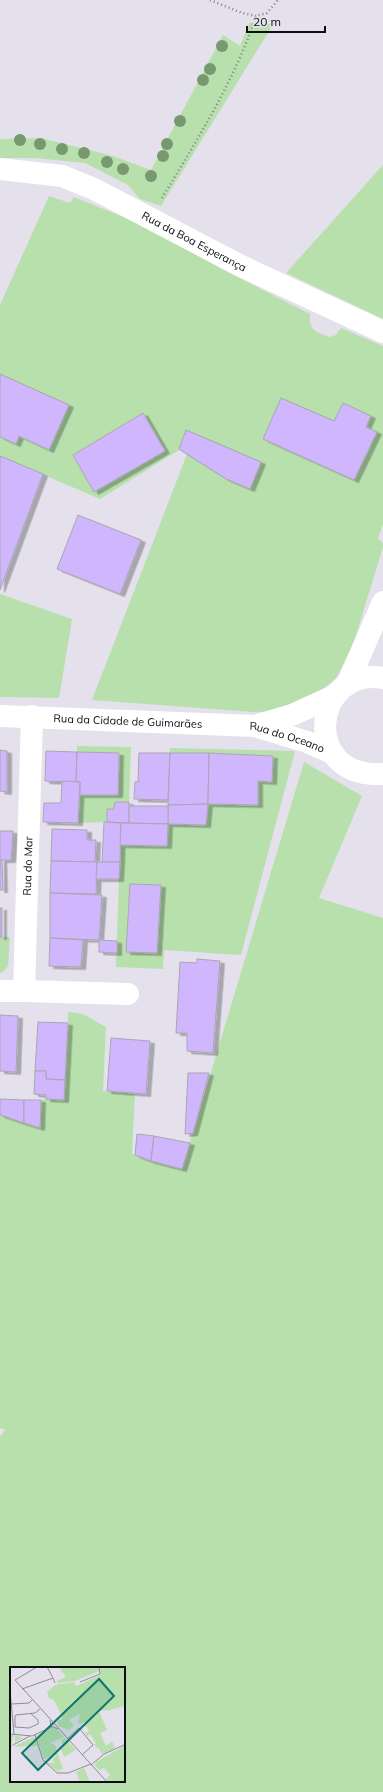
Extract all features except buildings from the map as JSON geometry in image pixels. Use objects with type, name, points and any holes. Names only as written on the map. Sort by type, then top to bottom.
[{"type":"street","name":"Rua da Boa Esperança","points":[[0,169],[62,176],[94,189],[241,266],[383,332]]},
{"type":"street","points":[[341,690],[383,602]]},
{"type":"street","name":"Rua do Oceano","points":[[255,726],[292,715],[361,678],[376,676],[383,678]]},
{"type":"street","name":"Rua do Oceano","points":[[341,690],[329,705],[325,724],[327,742],[333,753],[342,764],[355,772],[369,775],[383,774]]},
{"type":"street","name":"Rua da Cidade de Guimarães","points":[[0,716],[32,716],[255,726]]},
{"type":"street","name":"Rua do Mar","points":[[24,991],[32,716]]},
{"type":"street","name":"Rua do Oceano","points":[[255,726],[307,742],[333,753]]},
{"type":"street","points":[[0,990],[128,994]]},
{"type":"path","points":[[210,0],[242,14],[256,16],[267,13],[278,0]]},
{"type":"path","points":[[149,217],[231,77],[248,40],[256,16]]},
{"type":"green space","points":[[250,22],[258,26],[274,23],[161,206],[140,199],[128,185],[85,163],[35,158],[0,158],[0,139],[41,138],[113,156],[151,170],[223,35],[240,46]]},
{"type":"green space","points":[[383,165],[383,319],[286,273]]},
{"type":"green space","points":[[49,196],[70,203],[74,197],[136,222],[220,268],[310,314],[312,327],[320,333],[329,337],[336,335],[341,328],[383,346],[383,524],[378,539],[383,543],[383,547],[353,645],[336,678],[309,700],[287,711],[253,712],[92,700],[187,454],[179,450],[100,499],[0,456],[0,305]]},
{"type":"green space","points":[[0,594],[72,619],[59,698],[0,697]]},
{"type":"green space","points":[[77,746],[131,747],[129,802],[115,802],[114,809],[107,809],[107,822],[78,823],[80,795],[118,795],[119,753],[77,752]]},
{"type":"green space","points":[[170,748],[295,751],[241,955],[164,950],[163,969],[116,967],[120,845],[167,846],[168,824],[206,825],[208,804],[257,805],[258,781],[272,782],[273,756],[170,753]]},
{"type":"green space","points":[[304,762],[362,796],[319,898],[383,918],[383,1792],[0,1792],[0,1437],[5,1430],[0,1428],[0,1115],[40,1128],[41,1100],[46,1099],[68,1023],[68,1012],[83,1014],[106,1027],[103,1091],[135,1093],[132,1154],[182,1169]]},
{"type":"green space","points":[[0,937],[10,937],[8,966],[3,972],[0,973]]}]
